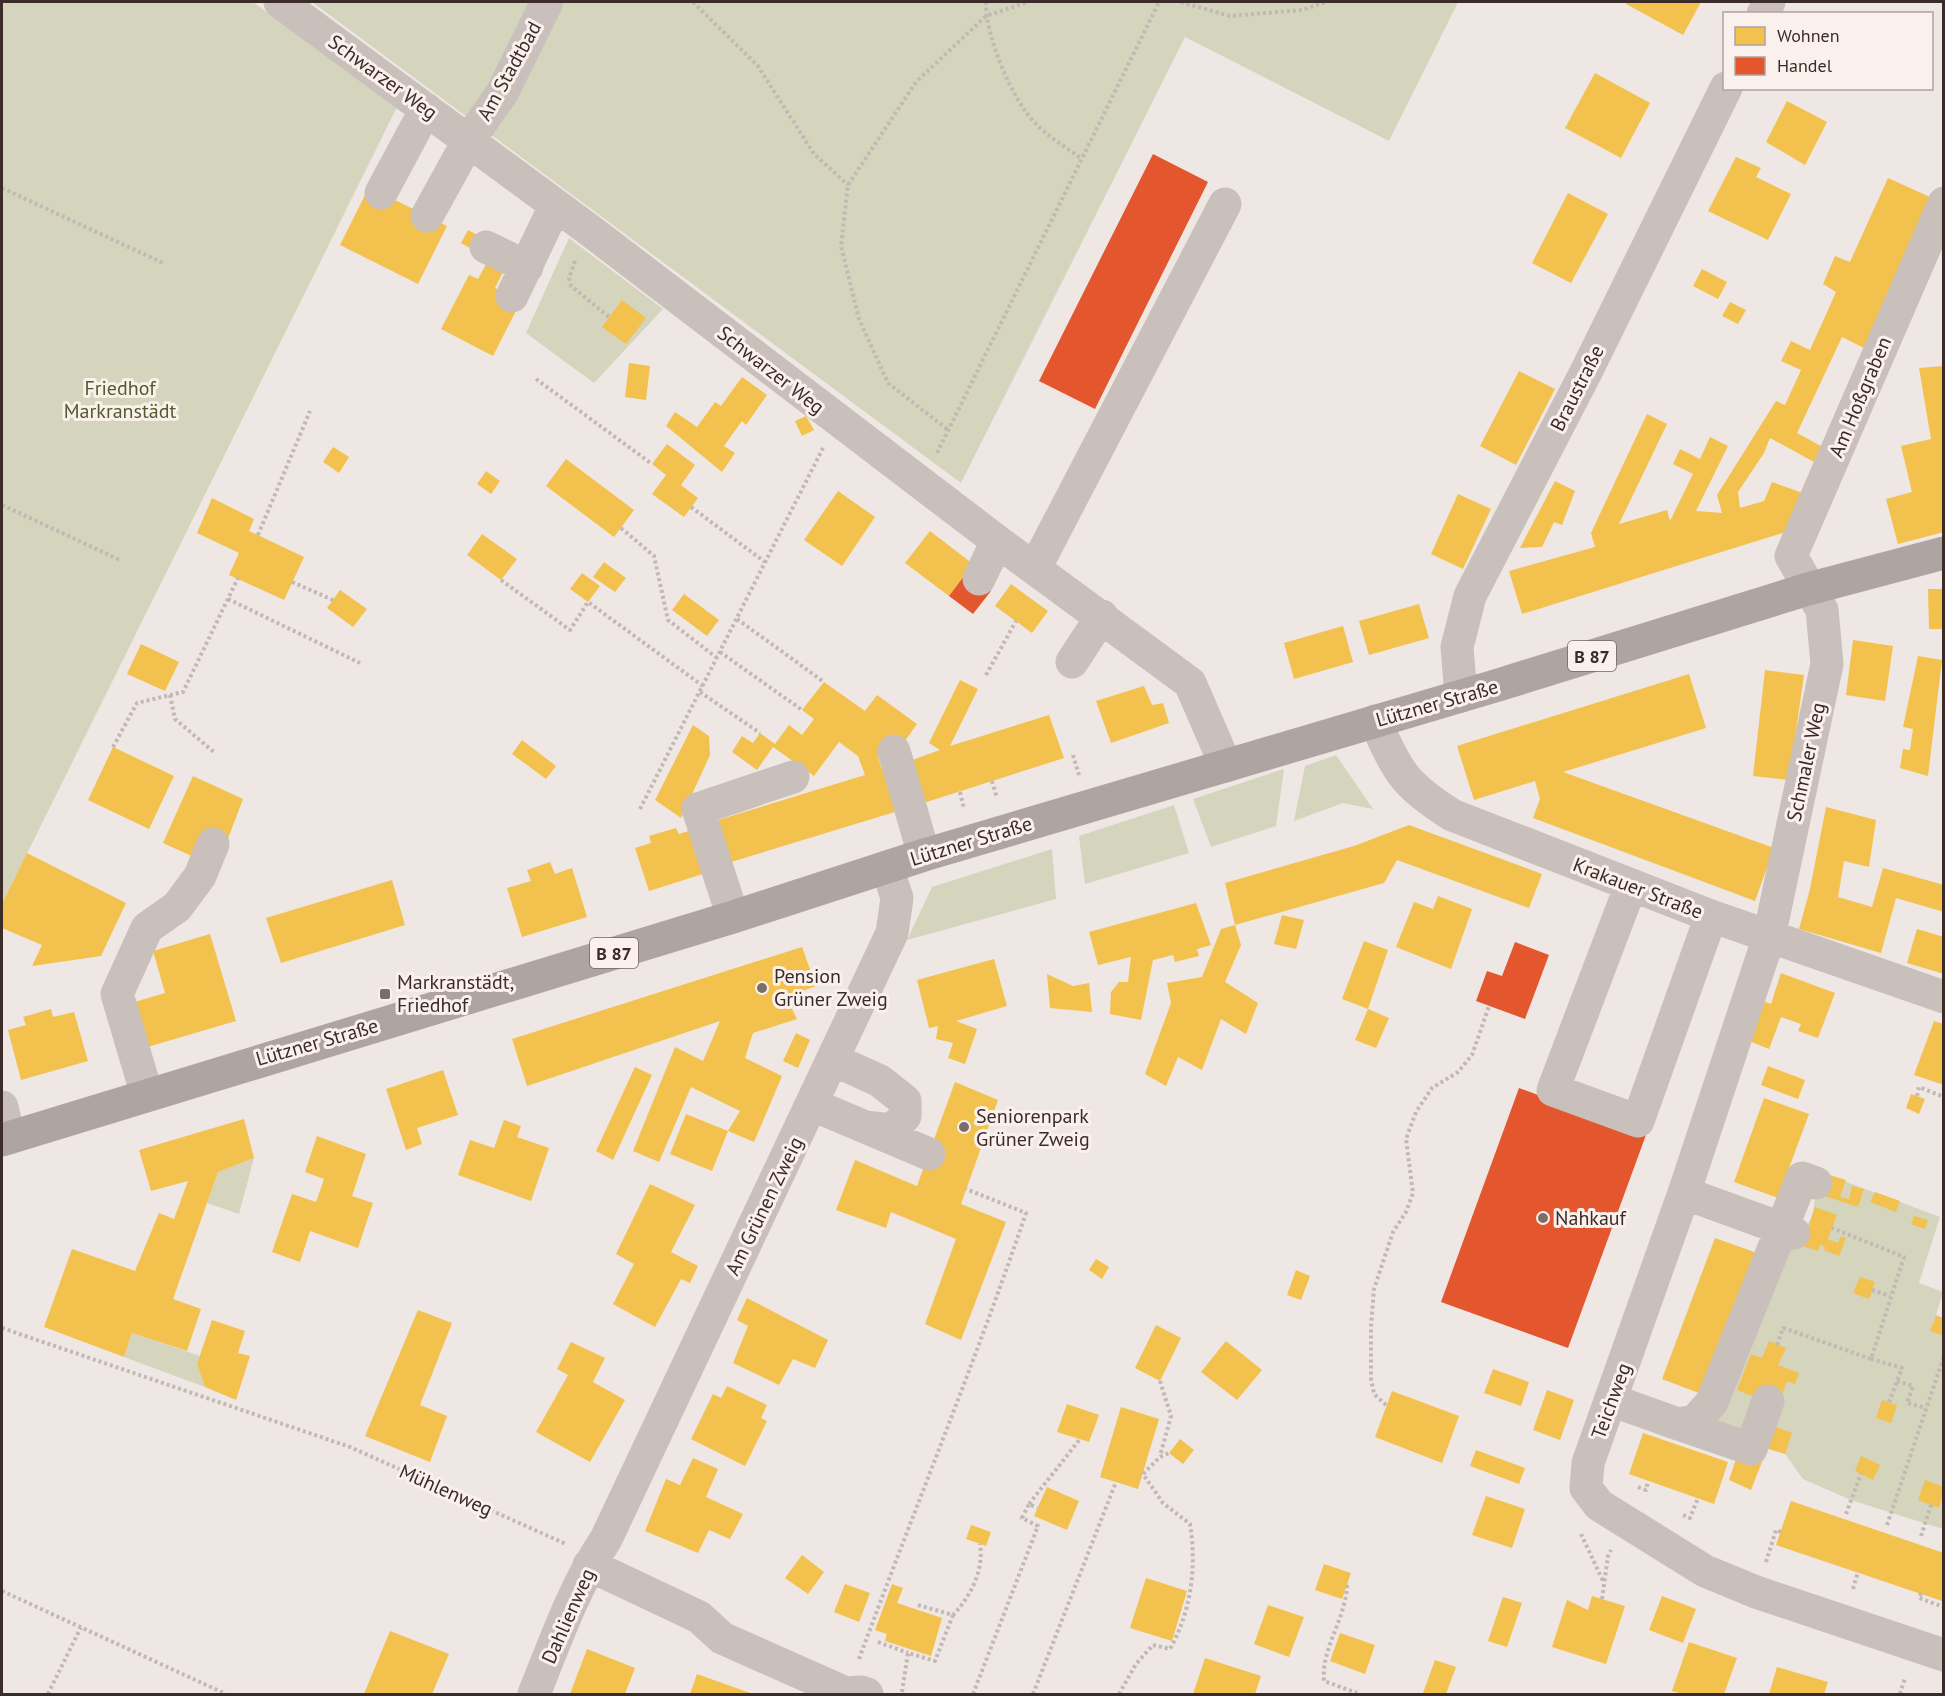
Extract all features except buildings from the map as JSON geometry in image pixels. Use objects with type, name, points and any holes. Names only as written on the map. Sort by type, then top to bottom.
[{"type":"main road","name":"Lützner Straße","points":[[4,1128],[147,1095],[734,917],[924,855],[1461,696],[1808,589],[1944,553]]},
{"type":"street","name":"Schwarzer Weg","points":[[280,2],[592,232],[997,541],[1102,616],[1190,683],[1226,766]]},
{"type":"street","name":"Am Stadtbad","points":[[427,216],[469,140],[502,93],[547,2]]},
{"type":"street","name":"Braustraße","points":[[1461,696],[1457,647],[1470,596],[1587,370],[1725,90]]},
{"type":"street","points":[[381,193],[426,109]]},
{"type":"street","name":"Am Hoßgraben","points":[[1808,589],[1791,556],[1944,203]]},
{"type":"street","points":[[1035,568],[1225,204]]},
{"type":"street","points":[[512,296],[555,206]]},
{"type":"street","points":[[486,247],[527,267]]},
{"type":"street","points":[[979,579],[997,541]]},
{"type":"street","name":"Schmaler Weg","points":[[1769,937],[1827,664],[1822,610],[1808,589]]},
{"type":"street","points":[[1072,662],[1102,616]]},
{"type":"street","name":"Krakauer Straße","points":[[1375,721],[1399,772],[1422,796],[1452,815],[1711,916],[1944,997]]},
{"type":"street","points":[[894,751],[924,855]]},
{"type":"street","points":[[734,917],[698,809],[793,777]]},
{"type":"street","points":[[147,1095],[117,994],[147,928],[177,907],[200,876],[213,844]]},
{"type":"street","name":"Am Grünen Zweig","points":[[597,1552],[813,1105],[892,933],[897,898],[887,867]]},
{"type":"street","points":[[1630,885],[1553,1090],[1638,1121],[1711,916]]},
{"type":"street","name":"Teichweg","points":[[1769,937],[1684,1193],[1588,1463],[1586,1488],[1599,1505],[1705,1571],[1725,1580],[1944,1655]]},
{"type":"street","points":[[834,1060],[880,1082],[905,1101],[905,1116],[893,1130],[865,1127]]},
{"type":"street","points":[[813,1105],[929,1154]]},
{"type":"street","points":[[1678,1424],[1695,1421],[1712,1402],[1788,1231],[1802,1178],[1816,1183]]},
{"type":"street","points":[[1684,1193],[1788,1231]]},
{"type":"street","points":[[1611,1400],[1751,1449],[1768,1401]]},
{"type":"street","points":[[597,1552],[699,1617],[722,1638],[853,1694]]},
{"type":"street","name":"Dahlienweg","points":[[534,1695],[597,1552]]},
{"type":"path","points":[[693,2],[758,66],[814,154],[848,185]]},
{"type":"path","points":[[986,2],[986,16],[1003,72],[1036,124],[1082,159]]},
{"type":"path","points":[[947,429],[888,383],[859,320],[842,246],[848,185],[916,82],[986,16],[1028,2]]},
{"type":"path","points":[[924,484],[947,429],[1159,2]]},
{"type":"path","points":[[1181,2],[1230,16],[1302,10],[1326,2]]},
{"type":"path","points":[[2,188],[165,264]]},
{"type":"path","points":[[592,232],[582,247],[569,278],[577,293],[609,317]]},
{"type":"path","points":[[536,379],[652,464]]},
{"type":"path","points":[[258,535],[310,411]]},
{"type":"path","points":[[640,809],[837,420]]},
{"type":"path","points":[[2,505],[120,560]]},
{"type":"path","points":[[691,507],[765,562]]},
{"type":"path","points":[[621,528],[654,555],[668,620],[717,658]]},
{"type":"path","points":[[113,747],[137,703],[183,692],[238,578]]},
{"type":"path","points":[[501,580],[570,630],[588,602],[703,686]]},
{"type":"path","points":[[292,582],[333,600]]},
{"type":"path","points":[[228,599],[360,663]]},
{"type":"path","points":[[737,619],[824,682]]},
{"type":"path","points":[[986,675],[1016,621]]},
{"type":"path","points":[[720,652],[802,710]]},
{"type":"path","points":[[700,692],[760,734]]},
{"type":"path","points":[[170,695],[175,719],[215,753]]},
{"type":"path","points":[[1386,1405],[1374,1394],[1371,1379],[1374,1289],[1393,1232],[1406,1212],[1413,1193],[1406,1139],[1416,1112],[1432,1088],[1458,1072],[1472,1055],[1489,1006]]},
{"type":"path","points":[[1917,1096],[1919,1088],[1944,1097]]},
{"type":"path","points":[[853,1694],[940,1442],[989,1318],[1026,1213],[966,1189]]},
{"type":"path","points":[[1832,1228],[1904,1257],[1871,1359]]},
{"type":"path","points":[[1872,1290],[1890,1296]]},
{"type":"path","name":"Mühlenweg","points":[[2,1328],[350,1447],[570,1546],[597,1552]]},
{"type":"path","points":[[1777,1345],[1783,1329],[1902,1368],[1889,1402]]},
{"type":"path","points":[[1887,1526],[1944,1356]]},
{"type":"path","points":[[1160,1381],[1171,1416],[1160,1457]]},
{"type":"path","points":[[1897,1381],[1913,1386],[1907,1402],[1926,1408]]},
{"type":"path","points":[[973,1695],[1038,1526],[1022,1518],[1029,1504],[1080,1439]]},
{"type":"path","points":[[1119,1695],[1136,1664],[1153,1645],[1170,1649],[1178,1636],[1191,1592],[1193,1551],[1190,1524],[1163,1503],[1143,1474],[1160,1457],[1169,1453]]},
{"type":"path","points":[[1846,1514],[1861,1474]]},
{"type":"path","points":[[1647,1497],[1629,1484],[1646,1490],[1648,1481]]},
{"type":"path","points":[[1033,1695],[1116,1482]]},
{"type":"path","points":[[1673,1510],[1690,1518],[1698,1498]]},
{"type":"path","points":[[1029,1504],[1037,1508]]},
{"type":"path","points":[[1921,1536],[1931,1505]]},
{"type":"path","points":[[1602,1599],[1608,1556],[1627,1523]]},
{"type":"path","points":[[878,1642],[934,1660],[953,1615],[970,1595],[982,1558],[980,1544]]},
{"type":"path","points":[[1347,1585],[1347,1600],[1323,1668],[1324,1682],[1357,1693]]},
{"type":"path","points":[[2,1591],[226,1695]]},
{"type":"path","points":[[1921,1593],[1919,1598],[1944,1607]]},
{"type":"path","points":[[918,1605],[953,1615]]},
{"type":"path","points":[[48,1695],[81,1627]]},
{"type":"path","points":[[901,1695],[908,1653]]},
{"type":"green space","name":"Friedhof Markranstädt","points":[[2,2],[253,2],[397,107],[2,904]]},
{"type":"green space","points":[[312,2],[1458,2],[1389,141],[1185,37],[961,483]]},
{"type":"green space","points":[[569,238],[663,309],[594,383],[526,333]]},
{"type":"green space","points":[[1336,755],[1373,809],[1343,803],[1294,821],[1305,766]]},
{"type":"green space","points":[[1284,769],[1276,826],[1211,847],[1193,799]]},
{"type":"green space","points":[[1174,805],[1189,853],[1085,884],[1079,836]]},
{"type":"green space","points":[[1052,849],[1056,899],[907,940],[932,887]]},
{"type":"green space","points":[[254,1158],[239,1214],[207,1203],[218,1172]]},
{"type":"green space","points":[[1820,1172],[1940,1217],[1919,1283],[1943,1292],[1936,1315],[1944,1318],[1943,1529],[1851,1500],[1803,1479],[1785,1454],[1713,1431],[1790,1242],[1811,1218]]},
{"type":"green space","points":[[132,1333],[200,1356],[197,1364],[205,1387],[124,1357]]},
{"type":"place","name":"Pension Grüner Zweig","points":[[762,988]]},
{"type":"place","name":"Markranstädt, Friedhof","points":[[385,994]]},
{"type":"place","name":"Seniorenpark Grüner Zweig","points":[[964,1127]]},
{"type":"place","name":"Nahkauf","points":[[1543,1218]]}]
